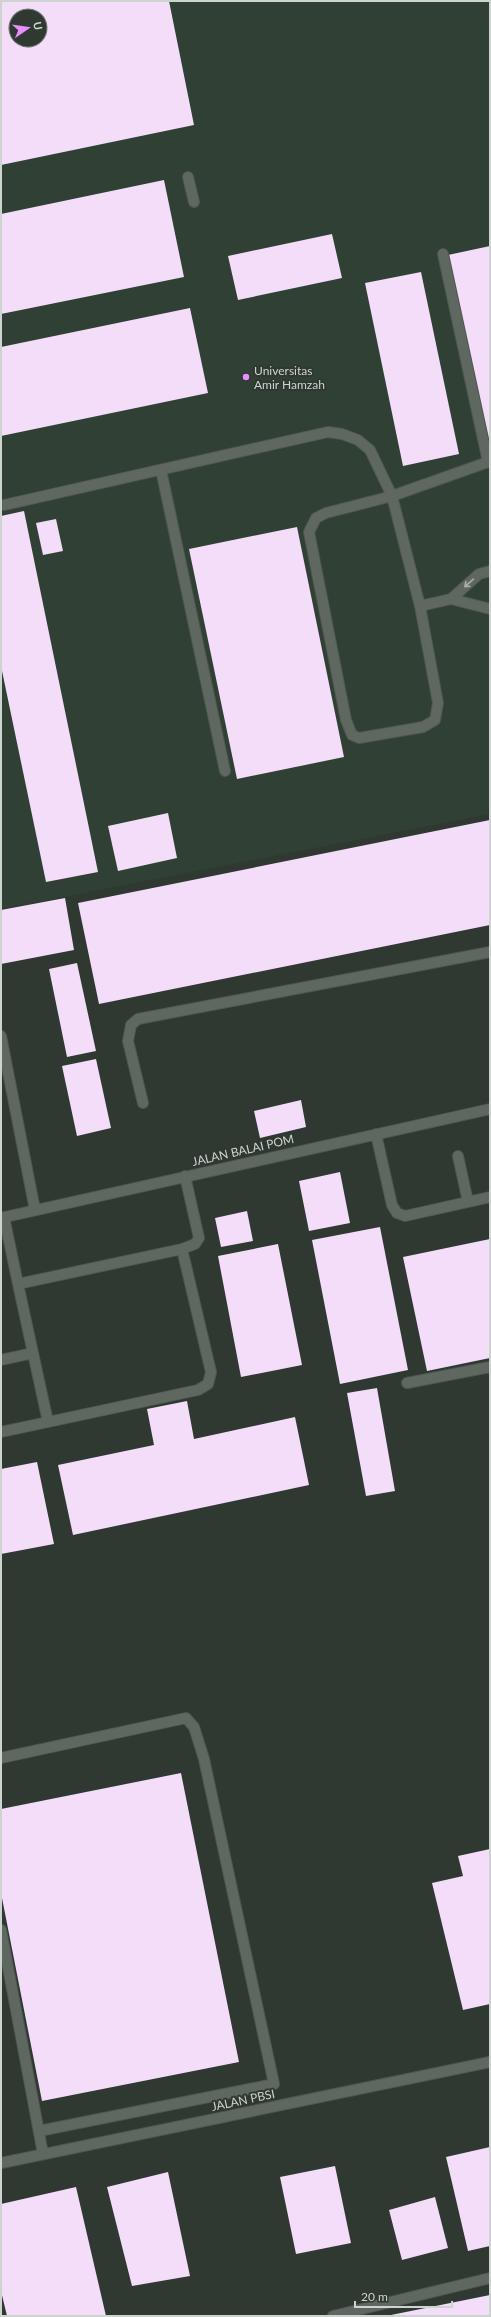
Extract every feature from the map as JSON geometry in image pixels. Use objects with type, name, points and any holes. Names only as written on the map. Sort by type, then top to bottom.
[{"type":"street","points":[[188,177],[194,202]]},
{"type":"street","points":[[4,505],[328,432],[358,440],[370,450],[392,496],[420,606],[438,703],[435,720],[423,727],[359,738],[352,735],[346,720],[309,532],[316,518],[326,513],[392,496],[489,462],[443,254]]},
{"type":"street","points":[[161,470],[225,771]]},
{"type":"street","points":[[451,599],[479,574],[490,572]]},
{"type":"street","points":[[420,606],[451,599],[490,609]]},
{"type":"street","points":[[143,1103],[128,1041],[131,1025],[138,1019],[490,952]]},
{"type":"street","points":[[1,1036],[35,1210]]},
{"type":"street","name":"JALAN BALAI POM","points":[[2,1217],[490,1109]]},
{"type":"street","points":[[376,1134],[392,1205],[397,1213],[405,1216],[490,1197]]},
{"type":"street","points":[[458,1156],[468,1202]]},
{"type":"street","points":[[18,1284],[195,1244],[199,1238],[185,1176]]},
{"type":"street","points":[[2,1217],[48,1422]]},
{"type":"street","points":[[1,1432],[198,1390],[208,1384],[211,1372],[182,1248]]},
{"type":"street","points":[[1,1360],[33,1353]]},
{"type":"street","points":[[407,1383],[490,1367]]},
{"type":"street","points":[[1,1758],[154,1724],[186,1718],[192,1722],[204,1759],[274,2084],[39,2131]]},
{"type":"street","points":[[1,1930],[44,2154]]},
{"type":"street","name":"JALAN PBSI","points":[[1,2163],[490,2062]]},
{"type":"street","points":[[333,2316],[490,2278]]},
{"type":"shaded area","name":"Universitas Amir Hamzah","points":[[1,1],[490,1],[490,814],[1,909]]},
{"type":"building","points":[[1,1],[169,1],[194,125],[1,165]]},
{"type":"building","points":[[164,180],[184,277],[1,314],[1,214]]},
{"type":"building","points":[[332,234],[342,278],[238,300],[228,256]]},
{"type":"building","points":[[490,246],[490,455],[448,255]]},
{"type":"building","points":[[421,272],[459,454],[403,466],[365,283]]},
{"type":"building","points":[[190,308],[208,393],[1,436],[1,347]]},
{"type":"building","points":[[24,511],[98,872],[46,882],[1,666],[1,516]]},
{"type":"building","points":[[56,519],[63,551],[43,555],[36,523]]},
{"type":"building","points":[[297,527],[344,757],[237,779],[189,549]]},
{"type":"building","points":[[168,813],[177,858],[118,871],[108,826]]},
{"type":"building","points":[[490,820],[490,925],[99,1004],[78,903]]},
{"type":"building","points":[[65,898],[74,950],[1,964],[1,910]]},
{"type":"building","points":[[77,963],[96,1051],[67,1057],[49,969]]},
{"type":"building","points":[[96,1059],[111,1128],[77,1136],[62,1066]]},
{"type":"building","points":[[301,1100],[306,1127],[260,1138],[254,1111]]},
{"type":"building","points":[[340,1172],[350,1223],[309,1231],[299,1181]]},
{"type":"building","points":[[247,1211],[253,1241],[221,1247],[215,1218]]},
{"type":"building","points":[[380,1227],[408,1370],[340,1384],[312,1240]]},
{"type":"building","points":[[490,1239],[490,1358],[427,1371],[403,1257]]},
{"type":"building","points":[[278,1244],[302,1365],[241,1377],[218,1256]]},
{"type":"building","points":[[377,1388],[395,1491],[366,1496],[347,1393]]},
{"type":"building","points":[[187,1401],[194,1439],[295,1417],[309,1485],[73,1535],[58,1465],[154,1445],[147,1409]]},
{"type":"building","points":[[37,1462],[54,1544],[1,1554],[1,1469]]},
{"type":"building","points":[[181,1773],[239,2062],[42,2101],[1,1893],[1,1809]]},
{"type":"building","points":[[490,1849],[490,2004],[463,2010],[432,1883],[463,1876],[458,1856]]},
{"type":"building","points":[[490,2147],[490,2246],[468,2251],[446,2157]]},
{"type":"building","points":[[335,2166],[351,2243],[296,2254],[280,2177]]},
{"type":"building","points":[[168,2172],[190,2276],[132,2286],[107,2187]]},
{"type":"building","points":[[76,2187],[106,2316],[7,2316],[1,2291],[1,2204]]},
{"type":"building","points":[[435,2197],[448,2248],[402,2260],[389,2210]]},
{"type":"building","points":[[490,2295],[490,2316],[391,2316],[391,2315]]},
{"type":"place","name":"Universitas Amir Hamzah","points":[[246,377]]}]
